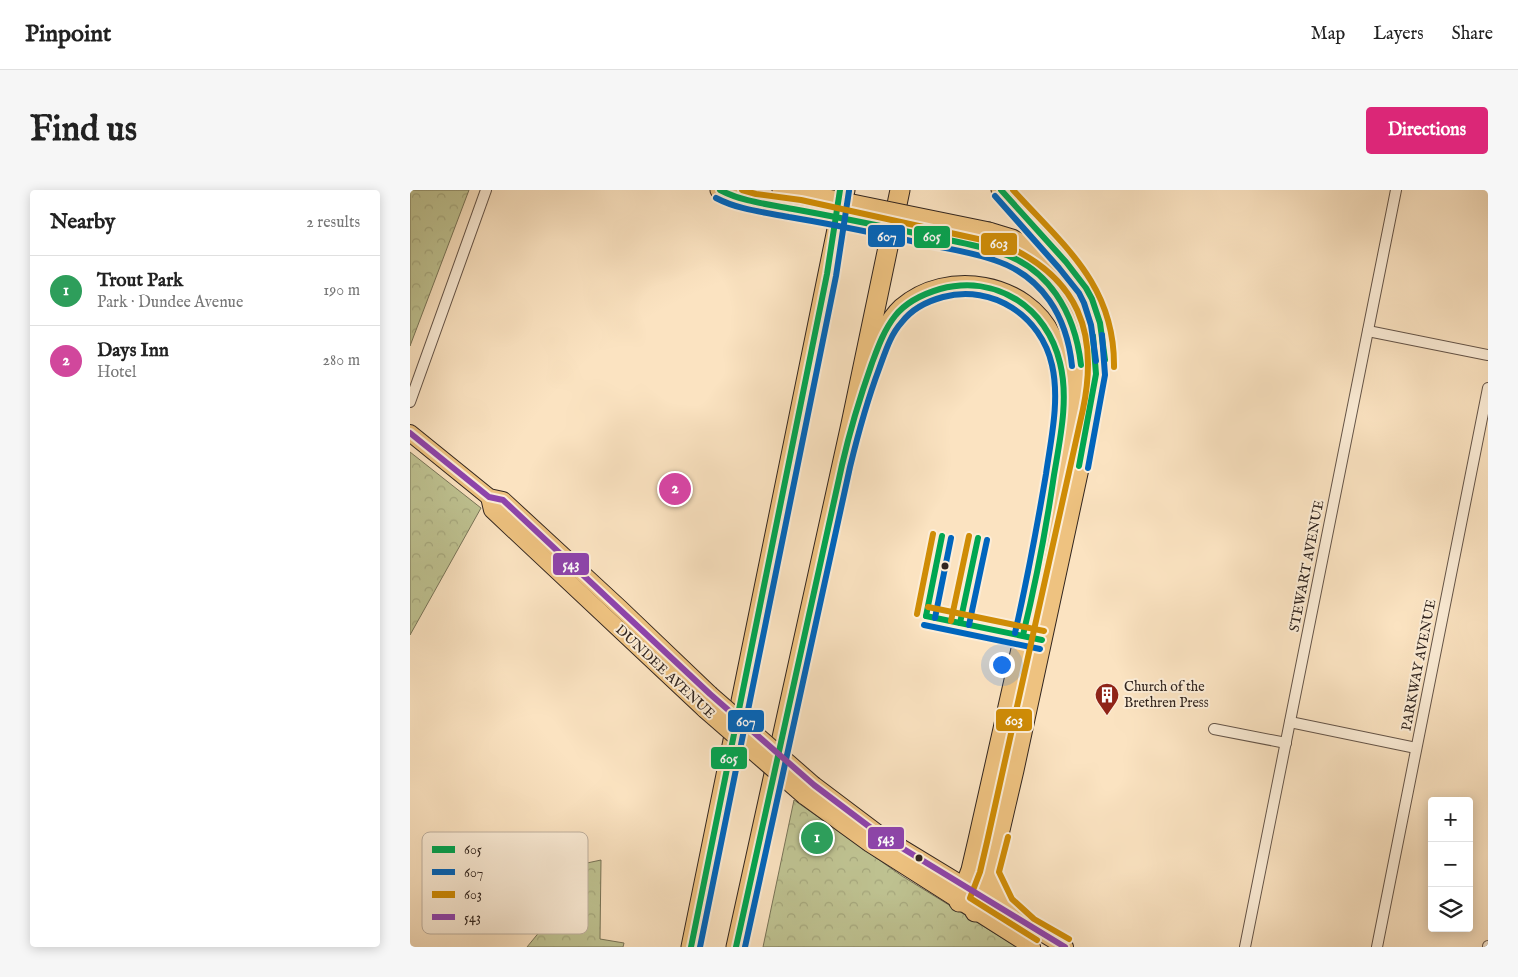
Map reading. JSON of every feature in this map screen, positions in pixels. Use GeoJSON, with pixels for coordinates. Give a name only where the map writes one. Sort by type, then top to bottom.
{"type":"FeatureCollection","features":[{"type":"Feature","properties":{"kind":"highway"},"geometry":{"type":"LineString","coordinates":[[720,190],[741,200],[801,202],[987,241],[1002,253],[1022,262],[1047,282],[1068,311],[1079,343],[1080,382],[978,840],[971,870],[962,895]]}},
{"type":"Feature","properties":{"kind":"highway"},"geometry":{"type":"LineString","coordinates":[[782,190],[801,202]]}},
{"type":"Feature","properties":{"kind":"highway"},"geometry":{"type":"LineString","coordinates":[[827,274],[840,190]]}},
{"type":"Feature","properties":{"kind":"highway"},"geometry":{"type":"LineString","coordinates":[[690,947],[845,190]]}},
{"type":"Feature","properties":{"kind":"highway"},"geometry":{"type":"LineString","coordinates":[[736,947],[851,424],[900,190]]}},
{"type":"Feature","properties":{"kind":"highway"},"geometry":{"type":"LineString","coordinates":[[1001,190],[1078,276],[1097,311],[1105,351],[1104,376],[1083,450]]}},
{"type":"Feature","properties":{"kind":"highway"},"geometry":{"type":"LineString","coordinates":[[978,904],[990,873],[1014,770],[1083,450],[1096,374],[1095,344],[1087,316],[1071,286],[1055,266],[1021,243],[1004,236],[987,241]]}},
{"type":"Feature","properties":{"kind":"highway"},"geometry":{"type":"LineString","coordinates":[[851,424],[881,339],[892,320],[910,302],[942,288],[973,285],[1003,292],[1027,306],[1052,335],[1060,357],[1064,385],[1062,420],[1039,566]]}},
{"type":"Feature","properties":{"kind":"highway"},"geometry":{"type":"LineString","coordinates":[[990,873],[992,881],[1005,905],[1029,926]]}},
{"type":"Feature","properties":{"kind":"main road","name":"DUNDEE AVENUE"},"geometry":{"type":"LineString","coordinates":[[410,433],[489,497],[503,500],[620,608],[809,791]]}},
{"type":"Feature","properties":{"kind":"main road","name":"DUNDEE AVENUE"},"geometry":{"type":"LineString","coordinates":[[489,497],[492,510],[705,710],[809,791],[879,834],[962,895],[1029,926],[1065,947]]}},
{"type":"Feature","properties":{"kind":"main road","name":"DUNDEE AVENUE"},"geometry":{"type":"LineString","coordinates":[[978,904],[1032,947]]}},
{"type":"Feature","properties":{"kind":"street"},"geometry":{"type":"LineString","coordinates":[[410,402],[486,190]]}},
{"type":"Feature","properties":{"kind":"street","name":"STEWART AVENUE"},"geometry":{"type":"LineString","coordinates":[[1245,947],[1396,190]]}},
{"type":"Feature","properties":{"kind":"street"},"geometry":{"type":"LineString","coordinates":[[1368,331],[1488,355]]}},
{"type":"Feature","properties":{"kind":"street","name":"PARKWAY AVENUE"},"geometry":{"type":"LineString","coordinates":[[1377,947],[1488,388]]}},
{"type":"Feature","properties":{"kind":"street"},"geometry":{"type":"LineString","coordinates":[[1290,722],[1416,748]]}},
{"type":"Feature","properties":{"kind":"street"},"geometry":{"type":"LineString","coordinates":[[1214,729],[1286,743]]}},
{"type":"Feature","properties":{"kind":"green space"},"geometry":{"type":"Polygon","coordinates":[[[410,190],[469,190],[410,346],[410,190]]]}},
{"type":"Feature","properties":{"kind":"green space"},"geometry":{"type":"Polygon","coordinates":[[[410,452],[481,508],[410,635],[410,452]]]}},
{"type":"Feature","properties":{"kind":"green space"},"geometry":{"type":"Polygon","coordinates":[[[794,800],[902,876],[1017,947],[763,947],[794,800]]]}},
{"type":"Feature","properties":{"kind":"green space"},"geometry":{"type":"Polygon","coordinates":[[[601,860],[600,939],[624,943],[623,947],[527,947],[538,934],[588,934],[588,863],[601,860]]]}},
{"type":"Feature","properties":{"kind":"transit line","name":"605"},"geometry":{"type":"LineString","coordinates":[[720,190],[756,202],[960,242],[1014,258],[1030,268],[1056,294],[1073,327],[1081,365]]}},
{"type":"Feature","properties":{"kind":"transit line","name":"603"},"geometry":{"type":"LineString","coordinates":[[742,190],[756,194],[801,200],[1005,245],[1030,258],[1050,274],[1066,291],[1077,310],[1085,332],[1088,356],[1083,409],[987,842],[980,872],[970,898],[1037,940]]}},
{"type":"Feature","properties":{"kind":"transit line","name":"605"},"geometry":{"type":"LineString","coordinates":[[691,947],[827,274],[840,190]]}},
{"type":"Feature","properties":{"kind":"transit line","name":"605"},"geometry":{"type":"LineString","coordinates":[[1001,190],[1066,262],[1086,288],[1100,323],[1105,360]]}},
{"type":"Feature","properties":{"kind":"transit line","name":"603"},"geometry":{"type":"LineString","coordinates":[[1013,190],[1068,249],[1096,290],[1106,313],[1112,338],[1114,367]]}},
{"type":"Feature","properties":{"kind":"transit line","name":"607"},"geometry":{"type":"LineString","coordinates":[[700,947],[836,276],[849,191]]}},
{"type":"Feature","properties":{"kind":"transit line","name":"607"},"geometry":{"type":"LineString","coordinates":[[995,196],[1079,293],[1091,325],[1096,361]]}},
{"type":"Feature","properties":{"kind":"transit line","name":"607"},"geometry":{"type":"LineString","coordinates":[[716,198],[752,210],[975,254],[1011,267],[1026,276],[1050,301],[1065,331],[1072,366]]}},
{"type":"Feature","properties":{"kind":"transit line","name":"605"},"geometry":{"type":"LineString","coordinates":[[736,947],[842,465],[859,401],[884,333],[891,321],[899,311],[910,303],[921,296],[940,289],[981,286],[999,291],[1016,299],[1031,311],[1044,326],[1053,343],[1060,363],[1064,391],[1061,433],[1048,515],[1023,635]]}},
{"type":"Feature","properties":{"kind":"transit line","name":"607"},"geometry":{"type":"LineString","coordinates":[[745,947],[850,467],[867,405],[891,338],[898,327],[915,309],[943,297],[962,294],[980,295],[997,300],[1012,308],[1026,319],[1037,332],[1046,347],[1052,365],[1055,392],[1052,433],[1035,534],[1015,633]]}},
{"type":"Feature","properties":{"kind":"transit line","name":"607"},"geometry":{"type":"LineString","coordinates":[[1088,468],[1105,375],[1102,335]]}},
{"type":"Feature","properties":{"kind":"transit line","name":"605"},"geometry":{"type":"LineString","coordinates":[[1079,466],[1096,374],[1093,336]]}},
{"type":"Feature","properties":{"kind":"transit line","name":"543"},"geometry":{"type":"LineString","coordinates":[[410,433],[489,497],[503,500],[710,694],[814,785],[879,834],[1065,947]]}},
{"type":"Feature","properties":{"kind":"transit line","name":"603"},"geometry":{"type":"LineString","coordinates":[[917,614],[933,534]]}},
{"type":"Feature","properties":{"kind":"transit line","name":"605"},"geometry":{"type":"LineString","coordinates":[[926,616],[942,536]]}},
{"type":"Feature","properties":{"kind":"transit line","name":"603"},"geometry":{"type":"LineString","coordinates":[[951,621],[969,536]]}},
{"type":"Feature","properties":{"kind":"transit line","name":"607"},"geometry":{"type":"LineString","coordinates":[[935,618],[951,538]]}},
{"type":"Feature","properties":{"kind":"transit line","name":"605"},"geometry":{"type":"LineString","coordinates":[[960,623],[978,538]]}},
{"type":"Feature","properties":{"kind":"transit line","name":"607"},"geometry":{"type":"LineString","coordinates":[[969,625],[987,540]]}},
{"type":"Feature","properties":{"kind":"transit line","name":"603"},"geometry":{"type":"LineString","coordinates":[[928,607],[1044,631]]}},
{"type":"Feature","properties":{"kind":"transit line","name":"605"},"geometry":{"type":"LineString","coordinates":[[926,616],[1042,640]]}},
{"type":"Feature","properties":{"kind":"transit line","name":"607"},"geometry":{"type":"LineString","coordinates":[[924,625],[1040,649]]}},
{"type":"Feature","properties":{"kind":"transit line","name":"603"},"geometry":{"type":"LineString","coordinates":[[1008,837],[999,872],[1012,899],[1034,919],[1069,939]]}},
{"type":"Feature","properties":{"kind":"place","name":"Days Inn"},"geometry":{"type":"Point","coordinates":[675,489]}},
{"type":"Feature","properties":{"kind":"place","name":"Church of the Brethren Press"},"geometry":{"type":"Point","coordinates":[1107,716]}},
{"type":"Feature","properties":{"kind":"place","name":"Trout Park"},"geometry":{"type":"Point","coordinates":[817,838]}}]}
